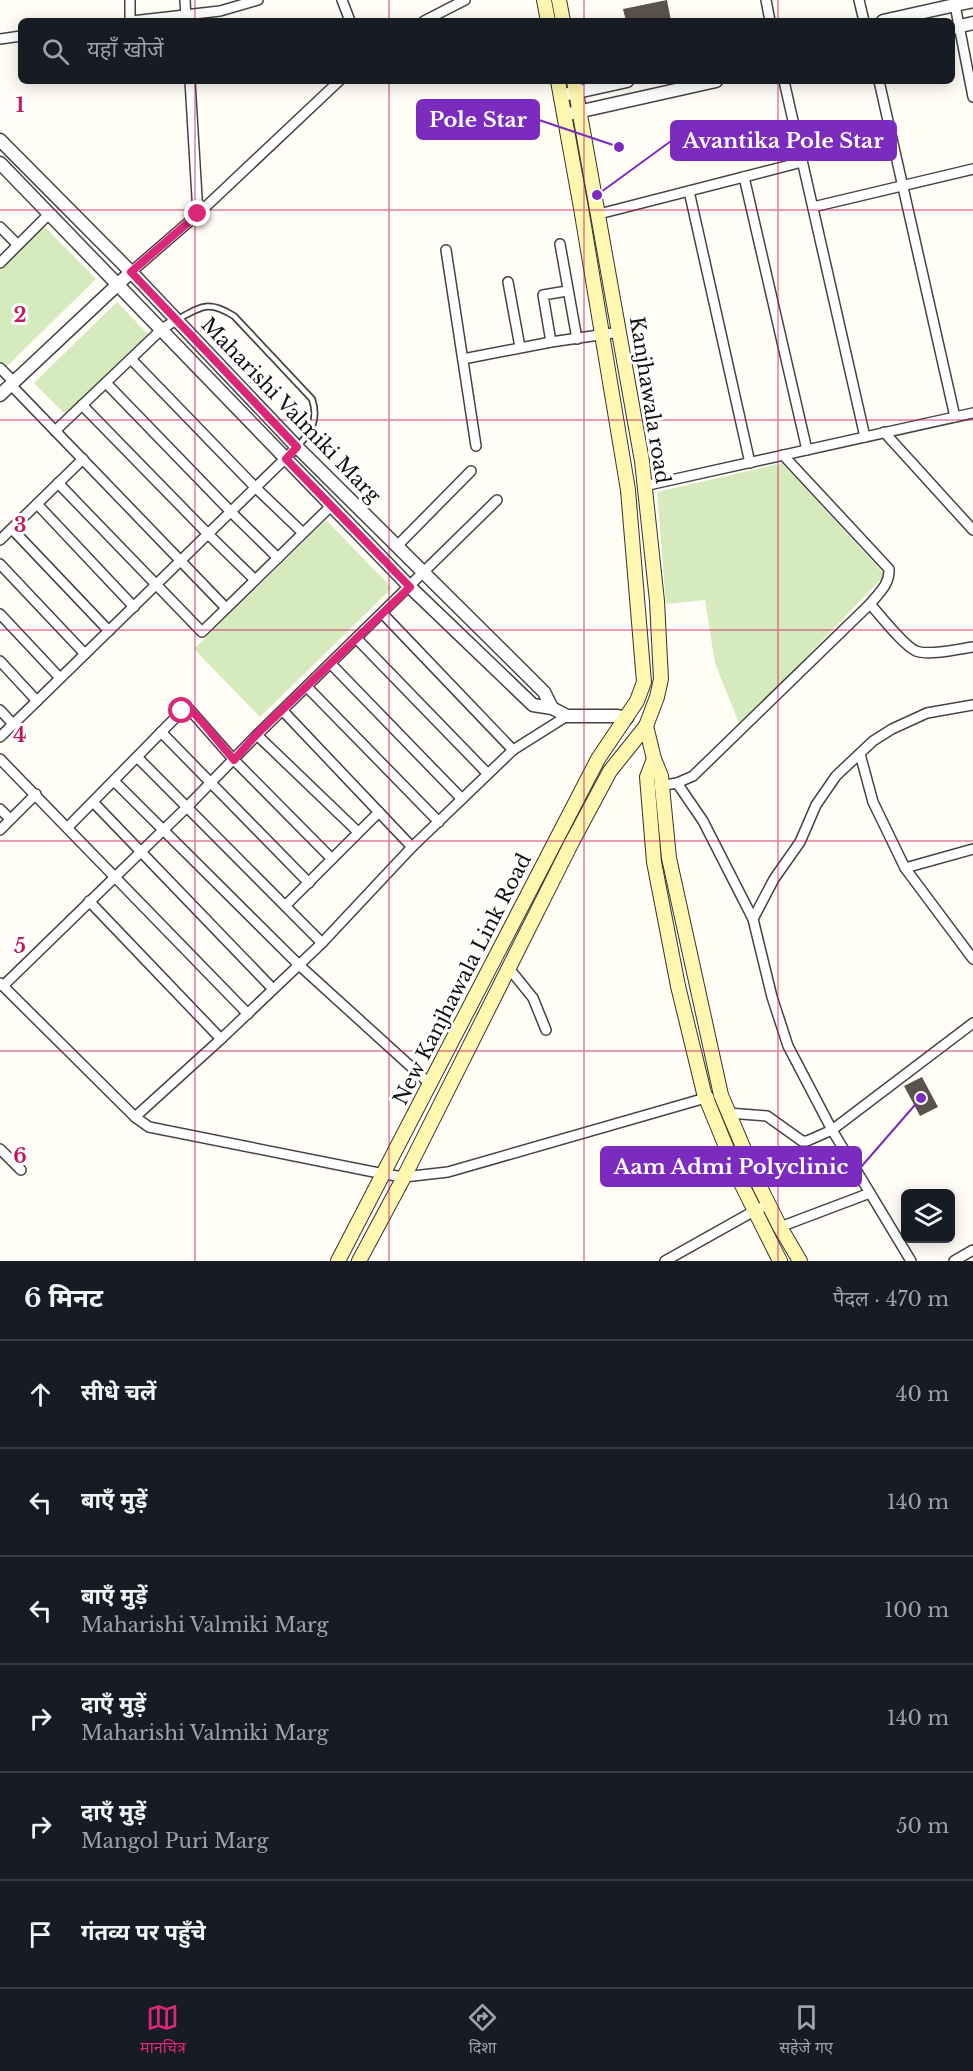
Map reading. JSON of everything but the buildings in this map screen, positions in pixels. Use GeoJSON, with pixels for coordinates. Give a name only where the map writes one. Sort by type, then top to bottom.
{"type":"FeatureCollection","features":[{"type":"Feature","properties":{"kind":"main road"},"geometry":{"type":"LineString","coordinates":[[544,0],[547,18]]}},
{"type":"Feature","properties":{"kind":"main road"},"geometry":{"type":"LineString","coordinates":[[559,0],[562,18]]}},
{"type":"Feature","properties":{"kind":"main road","name":"Kanjhawala road"},"geometry":{"type":"LineString","coordinates":[[559,84],[627,490],[644,678],[642,692],[627,718]]}},
{"type":"Feature","properties":{"kind":"main road","name":"Kanjhawala road"},"geometry":{"type":"LineString","coordinates":[[575,87],[642,461],[657,601],[661,666],[657,697],[646,726]]}},
{"type":"Feature","properties":{"kind":"main road"},"geometry":{"type":"LineString","coordinates":[[627,718],[646,726],[654,759],[647,777],[655,786],[721,1095],[757,1180],[800,1261]]}},
{"type":"Feature","properties":{"kind":"main road","name":"New Kanjhawala Link Road"},"geometry":{"type":"LineString","coordinates":[[338,1261],[598,759],[627,718]]}},
{"type":"Feature","properties":{"kind":"main road","name":"New Kanjhawala Link Road"},"geometry":{"type":"LineString","coordinates":[[359,1261],[610,771],[646,726]]}},
{"type":"Feature","properties":{"kind":"main road"},"geometry":{"type":"LineString","coordinates":[[655,786],[654,862],[678,986],[706,1097],[742,1186],[780,1261]]}},
{"type":"Feature","properties":{"kind":"main road"},"geometry":{"type":"LineString","coordinates":[[742,1186],[757,1180]]}},
{"type":"Feature","properties":{"kind":"street"},"geometry":{"type":"LineString","coordinates":[[130,0],[131,18]]}},
{"type":"Feature","properties":{"kind":"street"},"geometry":{"type":"LineString","coordinates":[[185,0],[186,18],[258,0]]}},
{"type":"Feature","properties":{"kind":"street"},"geometry":{"type":"LineString","coordinates":[[342,0],[350,18]]}},
{"type":"Feature","properties":{"kind":"street"},"geometry":{"type":"LineString","coordinates":[[430,18],[464,0]]}},
{"type":"Feature","properties":{"kind":"street"},"geometry":{"type":"LineString","coordinates":[[766,0],[769,18]]}},
{"type":"Feature","properties":{"kind":"street"},"geometry":{"type":"LineString","coordinates":[[859,0],[863,18]]}},
{"type":"Feature","properties":{"kind":"street"},"geometry":{"type":"LineString","coordinates":[[895,18],[954,3],[973,1]]}},
{"type":"Feature","properties":{"kind":"street"},"geometry":{"type":"LineString","coordinates":[[954,3],[955,18]]}},
{"type":"Feature","properties":{"kind":"street"},"geometry":{"type":"LineString","coordinates":[[973,23],[955,27],[973,97]]}},
{"type":"Feature","properties":{"kind":"street"},"geometry":{"type":"LineString","coordinates":[[0,39],[18,36]]}},
{"type":"Feature","properties":{"kind":"street"},"geometry":{"type":"LineString","coordinates":[[190,84],[198,214]]}},
{"type":"Feature","properties":{"kind":"street"},"geometry":{"type":"LineString","coordinates":[[0,395],[336,84]]}},
{"type":"Feature","properties":{"kind":"street"},"geometry":{"type":"LineString","coordinates":[[561,95],[575,87],[601,84]]}},
{"type":"Feature","properties":{"kind":"street"},"geometry":{"type":"LineString","coordinates":[[564,115],[703,84]]}},
{"type":"Feature","properties":{"kind":"street"},"geometry":{"type":"LineString","coordinates":[[785,84],[865,437]]}},
{"type":"Feature","properties":{"kind":"street"},"geometry":{"type":"LineString","coordinates":[[880,84],[955,417]]}},
{"type":"Feature","properties":{"kind":"street","name":"Maharishi Valmiki Marg"},"geometry":{"type":"LineString","coordinates":[[0,140],[131,272],[297,447],[544,692],[552,708]]}},
{"type":"Feature","properties":{"kind":"street"},"geometry":{"type":"LineString","coordinates":[[599,214],[802,162]]}},
{"type":"Feature","properties":{"kind":"street","name":"Maharishi Valmiki Marg"},"geometry":{"type":"LineString","coordinates":[[0,163],[410,587],[533,705],[552,708],[567,716],[627,718]]}},
{"type":"Feature","properties":{"kind":"street"},"geometry":{"type":"LineString","coordinates":[[813,207],[973,169]]}},
{"type":"Feature","properties":{"kind":"street"},"geometry":{"type":"LineString","coordinates":[[744,177],[807,450]]}},
{"type":"Feature","properties":{"kind":"street"},"geometry":{"type":"LineString","coordinates":[[689,191],[750,463]]}},
{"type":"Feature","properties":{"kind":"street"},"geometry":{"type":"LineString","coordinates":[[0,263],[49,214]]}},
{"type":"Feature","properties":{"kind":"street"},"geometry":{"type":"LineString","coordinates":[[0,227],[17,244]]}},
{"type":"Feature","properties":{"kind":"street"},"geometry":{"type":"LineString","coordinates":[[560,244],[577,339]]}},
{"type":"Feature","properties":{"kind":"street"},"geometry":{"type":"LineString","coordinates":[[446,249],[476,446]]}},
{"type":"Feature","properties":{"kind":"street"},"geometry":{"type":"LineString","coordinates":[[508,282],[520,347]]}},
{"type":"Feature","properties":{"kind":"street"},"geometry":{"type":"LineString","coordinates":[[551,342],[543,295],[567,291]]}},
{"type":"Feature","properties":{"kind":"street"},"geometry":{"type":"LineString","coordinates":[[55,430],[162,329],[176,320]]}},
{"type":"Feature","properties":{"kind":"street"},"geometry":{"type":"LineString","coordinates":[[463,358],[620,332]]}},
{"type":"Feature","properties":{"kind":"street"},"geometry":{"type":"LineString","coordinates":[[130,359],[303,533]]}},
{"type":"Feature","properties":{"kind":"street"},"geometry":{"type":"LineString","coordinates":[[0,368],[55,430],[226,608]]}},
{"type":"Feature","properties":{"kind":"street"},"geometry":{"type":"LineString","coordinates":[[106,383],[278,558]]}},
{"type":"Feature","properties":{"kind":"street"},"geometry":{"type":"LineString","coordinates":[[82,405],[255,580]]}},
{"type":"Feature","properties":{"kind":"street"},"geometry":{"type":"LineString","coordinates":[[644,486],[973,413]]}},
{"type":"Feature","properties":{"kind":"street"},"geometry":{"type":"LineString","coordinates":[[884,432],[973,530]]}},
{"type":"Feature","properties":{"kind":"street"},"geometry":{"type":"LineString","coordinates":[[0,737],[297,447]]}},
{"type":"Feature","properties":{"kind":"street"},"geometry":{"type":"LineString","coordinates":[[655,786],[677,783],[693,776],[870,604],[887,584],[890,576],[889,569],[783,455]]}},
{"type":"Feature","properties":{"kind":"street"},"geometry":{"type":"LineString","coordinates":[[0,540],[83,459]]}},
{"type":"Feature","properties":{"kind":"street"},"geometry":{"type":"LineString","coordinates":[[397,546],[471,471]]}},
{"type":"Feature","properties":{"kind":"street"},"geometry":{"type":"LineString","coordinates":[[58,483],[202,632],[332,505]]}},
{"type":"Feature","properties":{"kind":"street"},"geometry":{"type":"LineString","coordinates":[[497,500],[383,614],[256,735],[187,807],[1,984],[135,1117],[149,1126],[384,1174],[404,1177],[448,1172],[706,1097],[721,1095]]}},
{"type":"Feature","properties":{"kind":"street"},"geometry":{"type":"LineString","coordinates":[[37,504],[134,607]]}},
{"type":"Feature","properties":{"kind":"street"},"geometry":{"type":"LineString","coordinates":[[361,536],[374,523]]}},
{"type":"Feature","properties":{"kind":"street"},"geometry":{"type":"LineString","coordinates":[[12,529],[109,631]]}},
{"type":"Feature","properties":{"kind":"street"},"geometry":{"type":"LineString","coordinates":[[0,564],[85,654]]}},
{"type":"Feature","properties":{"kind":"street"},"geometry":{"type":"LineString","coordinates":[[870,604],[916,651],[973,647]]}},
{"type":"Feature","properties":{"kind":"street"},"geometry":{"type":"LineString","coordinates":[[0,614],[60,678]]}},
{"type":"Feature","properties":{"kind":"street"},"geometry":{"type":"LineString","coordinates":[[383,614],[513,750]]}},
{"type":"Feature","properties":{"kind":"street"},"geometry":{"type":"LineString","coordinates":[[357,639],[488,774]]}},
{"type":"Feature","properties":{"kind":"street"},"geometry":{"type":"LineString","coordinates":[[0,661],[37,701]]}},
{"type":"Feature","properties":{"kind":"street"},"geometry":{"type":"LineString","coordinates":[[331,664],[462,799]]}},
{"type":"Feature","properties":{"kind":"street"},"geometry":{"type":"LineString","coordinates":[[308,687],[439,822]]}},
{"type":"Feature","properties":{"kind":"street"},"geometry":{"type":"LineString","coordinates":[[753,920],[774,879],[806,831],[816,805],[836,776],[873,741],[908,720],[927,713],[973,705]]}},
{"type":"Feature","properties":{"kind":"street"},"geometry":{"type":"LineString","coordinates":[[0,710],[14,724]]}},
{"type":"Feature","properties":{"kind":"street"},"geometry":{"type":"LineString","coordinates":[[68,827],[182,711],[190,710],[234,760],[332,859]]}},
{"type":"Feature","properties":{"kind":"street"},"geometry":{"type":"LineString","coordinates":[[283,711],[412,848]]}},
{"type":"Feature","properties":{"kind":"street"},"geometry":{"type":"LineString","coordinates":[[135,1117],[322,943],[412,848],[513,750],[567,716]]}},
{"type":"Feature","properties":{"kind":"street"},"geometry":{"type":"LineString","coordinates":[[161,732],[309,883]]}},
{"type":"Feature","properties":{"kind":"street"},"geometry":{"type":"LineString","coordinates":[[256,735],[358,832]]}},
{"type":"Feature","properties":{"kind":"street"},"geometry":{"type":"LineString","coordinates":[[860,754],[873,802],[905,868],[973,958]]}},
{"type":"Feature","properties":{"kind":"street"},"geometry":{"type":"LineString","coordinates":[[137,757],[322,943]]}},
{"type":"Feature","properties":{"kind":"street"},"geometry":{"type":"LineString","coordinates":[[0,759],[248,1014]]}},
{"type":"Feature","properties":{"kind":"street"},"geometry":{"type":"LineString","coordinates":[[114,781],[298,965],[430,1084]]}},
{"type":"Feature","properties":{"kind":"street"},"geometry":{"type":"LineString","coordinates":[[677,783],[703,821],[753,920],[772,997],[788,1046],[832,1130],[911,1261]]}},
{"type":"Feature","properties":{"kind":"street"},"geometry":{"type":"LineString","coordinates":[[0,830],[36,794]]}},
{"type":"Feature","properties":{"kind":"street"},"geometry":{"type":"LineString","coordinates":[[93,802],[273,989]]}},
{"type":"Feature","properties":{"kind":"street"},"geometry":{"type":"LineString","coordinates":[[0,809],[10,819]]}},
{"type":"Feature","properties":{"kind":"street"},"geometry":{"type":"LineString","coordinates":[[286,905],[379,812]]}},
{"type":"Feature","properties":{"kind":"street"},"geometry":{"type":"LineString","coordinates":[[905,868],[973,849]]}},
{"type":"Feature","properties":{"kind":"street"},"geometry":{"type":"LineString","coordinates":[[89,901],[221,1039]]}},
{"type":"Feature","properties":{"kind":"street"},"geometry":{"type":"LineString","coordinates":[[508,967],[534,998],[546,1030]]}},
{"type":"Feature","properties":{"kind":"street"},"geometry":{"type":"LineString","coordinates":[[728,1113],[767,1116],[802,1141],[807,1141],[832,1130],[973,1023]]}},
{"type":"Feature","properties":{"kind":"street"},"geometry":{"type":"LineString","coordinates":[[0,1149],[21,1170]]}},
{"type":"Feature","properties":{"kind":"street"},"geometry":{"type":"LineString","coordinates":[[780,1227],[870,1193]]}},
{"type":"Feature","properties":{"kind":"street"},"geometry":{"type":"LineString","coordinates":[[665,1261],[769,1204]]}},
{"type":"Feature","properties":{"kind":"street"},"geometry":{"type":"LineString","coordinates":[[954,1261],[973,1250]]}},
{"type":"Feature","properties":{"kind":"lane"},"geometry":{"type":"LineString","coordinates":[[176,320],[195,310],[213,305],[234,316],[312,399],[316,410],[316,421],[311,431],[297,447]]}},
{"type":"Feature","properties":{"kind":"green space"},"geometry":{"type":"Polygon","coordinates":[[[44,226],[96,279],[4,369],[0,365],[0,270],[44,226]]]}},
{"type":"Feature","properties":{"kind":"green space"},"geometry":{"type":"Polygon","coordinates":[[[117,302],[149,335],[67,416],[34,383],[117,302]]]}},
{"type":"Feature","properties":{"kind":"green space"},"geometry":{"type":"Polygon","coordinates":[[[782,463],[885,575],[740,726],[715,663],[705,600],[666,604],[657,492],[782,463]]]}},
{"type":"Feature","properties":{"kind":"green space"},"geometry":{"type":"Polygon","coordinates":[[[326,520],[392,588],[260,717],[194,649],[326,520]]]}},
{"type":"Feature","properties":{"kind":"place","name":"Pole Star"},"geometry":{"type":"Point","coordinates":[619,147]}},
{"type":"Feature","properties":{"kind":"place","name":"Avantika Pole Star"},"geometry":{"type":"Point","coordinates":[597,195]}},
{"type":"Feature","properties":{"kind":"place","name":"Aam Admi Polyclinic"},"geometry":{"type":"Point","coordinates":[921,1098]}},
{"type":"Feature","properties":{"kind":"route"},"geometry":{"type":"LineString","coordinates":[[182,711],[190,710],[197,716],[234,760],[256,735],[410,587],[286,459],[297,447],[131,272],[198,214]]}}]}
